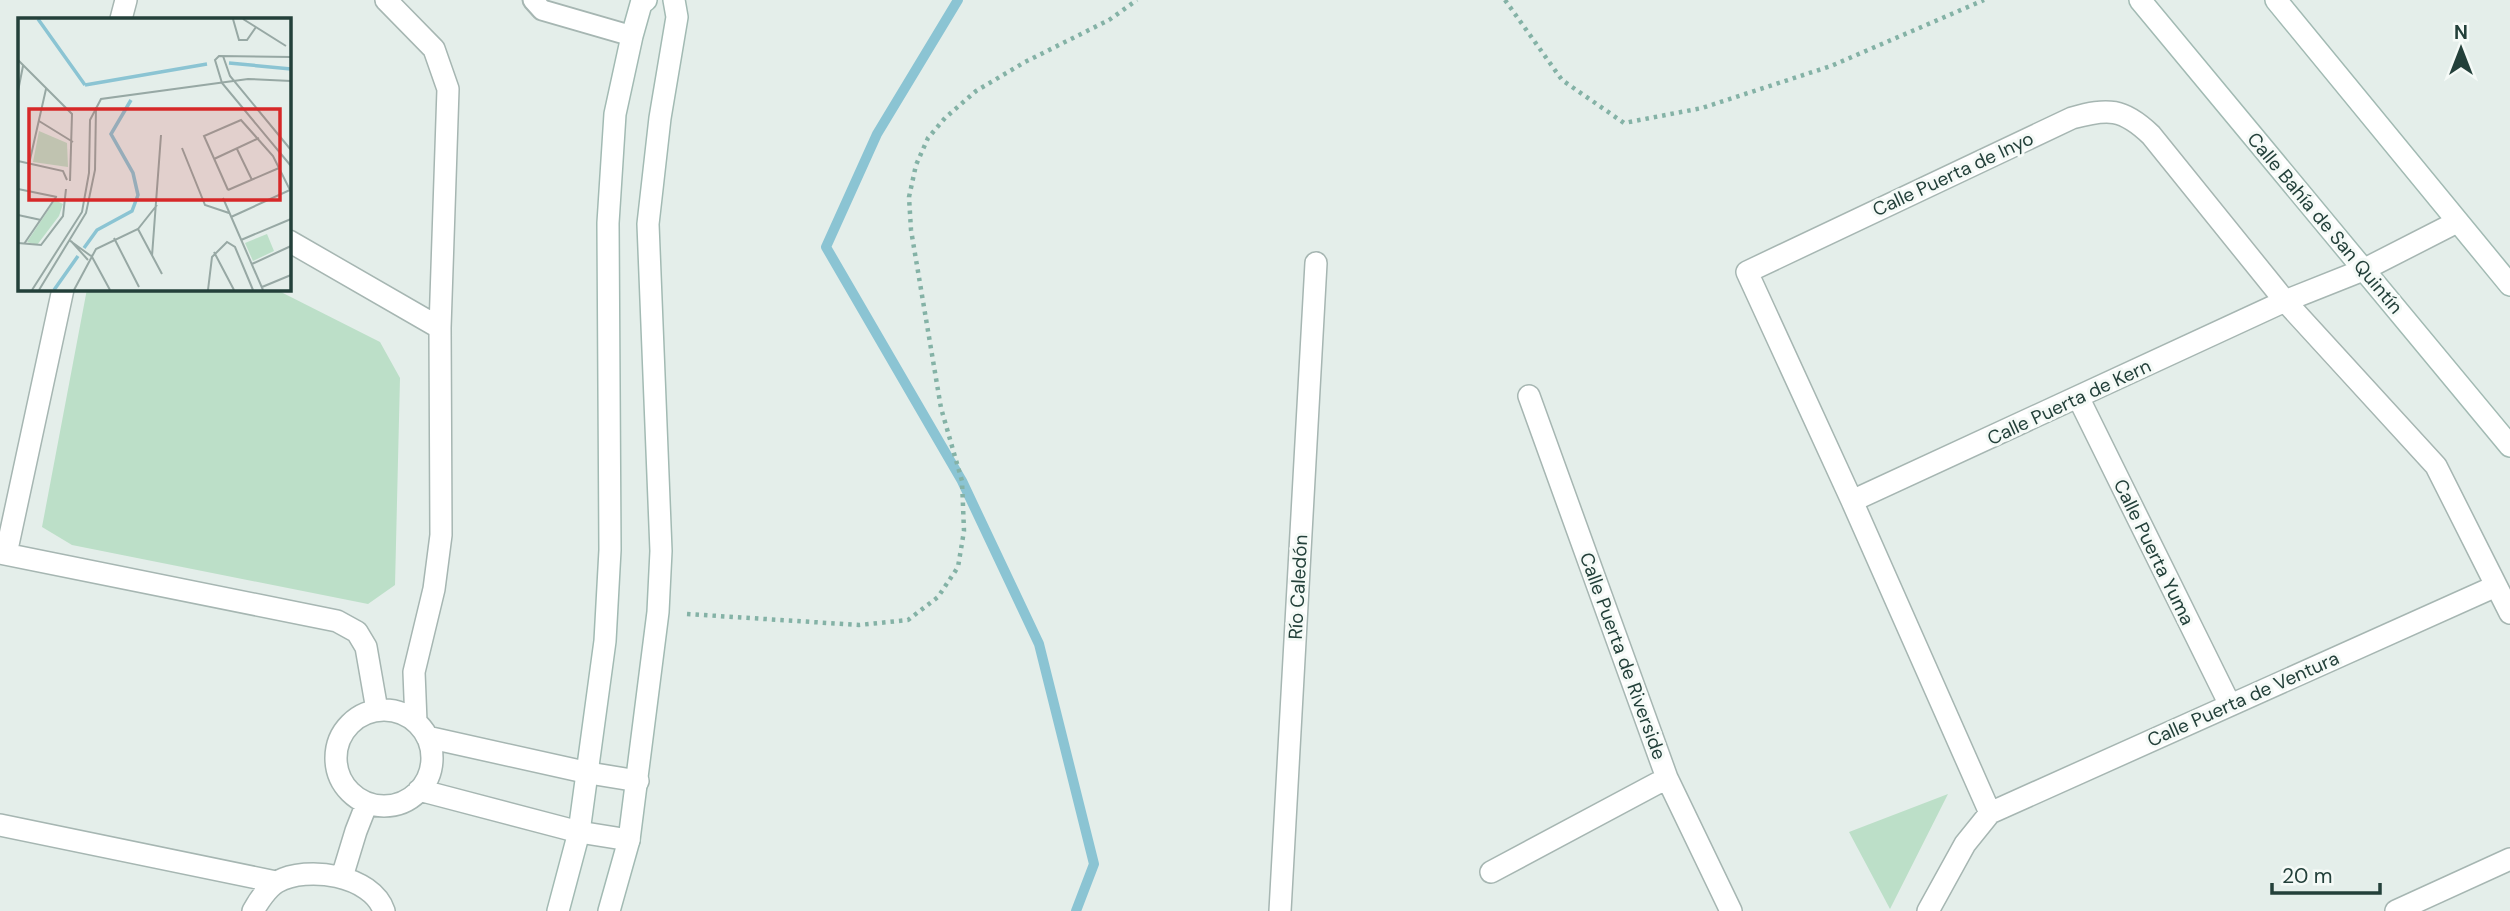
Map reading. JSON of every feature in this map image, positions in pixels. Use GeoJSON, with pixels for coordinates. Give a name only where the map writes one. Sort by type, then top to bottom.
{"type":"FeatureCollection","features":[{"type":"Feature","properties":{"kind":"street"},"geometry":{"type":"LineString","coordinates":[[121,18],[126,0]]}},
{"type":"Feature","properties":{"kind":"street"},"geometry":{"type":"LineString","coordinates":[[386,0],[434,50],[448,89],[440,328],[441,535],[434,589],[414,672],[422,730],[431,751],[431,765],[419,790],[408,799],[381,805],[367,803],[353,795],[343,783],[337,768],[336,752],[340,737],[361,715],[377,710],[398,712],[422,730],[589,773],[638,781]]}},
{"type":"Feature","properties":{"kind":"street"},"geometry":{"type":"LineString","coordinates":[[558,911],[579,832],[605,641],[610,550],[608,223],[615,114],[632,36],[641,4],[646,0]]}},
{"type":"Feature","properties":{"kind":"street"},"geometry":{"type":"LineString","coordinates":[[609,911],[629,840],[658,612],[661,551],[648,224],[660,118],[677,18],[674,0]]}},
{"type":"Feature","properties":{"kind":"street","name":"Calle Bahía de San Quintín"},"geometry":{"type":"LineString","coordinates":[[2140,0],[2510,446]]}},
{"type":"Feature","properties":{"kind":"street"},"geometry":{"type":"LineString","coordinates":[[2276,0],[2510,285]]}},
{"type":"Feature","properties":{"kind":"street","name":"Calle Puerta de Inyo"},"geometry":{"type":"LineString","coordinates":[[1990,813],[1853,501],[1747,272],[2072,118],[2096,112],[2115,113],[2134,119],[2151,135],[2286,301],[2436,466],[2510,613]]}},
{"type":"Feature","properties":{"kind":"street"},"geometry":{"type":"LineString","coordinates":[[2286,301],[2363,270],[2457,222]]}},
{"type":"Feature","properties":{"kind":"street"},"geometry":{"type":"LineString","coordinates":[[290,243],[440,328]]}},
{"type":"Feature","properties":{"kind":"street","name":"Río Caledón"},"geometry":{"type":"LineString","coordinates":[[1280,911],[1316,263]]}},
{"type":"Feature","properties":{"kind":"street"},"geometry":{"type":"LineString","coordinates":[[62,290],[3,554],[337,621],[357,632],[366,647],[377,710]]}},
{"type":"Feature","properties":{"kind":"street","name":"Calle Puerta de Kern"},"geometry":{"type":"LineString","coordinates":[[1853,501],[2286,301]]}},
{"type":"Feature","properties":{"kind":"street","name":"Calle Puerta de Riverside"},"geometry":{"type":"LineString","coordinates":[[1529,396],[1667,778],[1731,911]]}},
{"type":"Feature","properties":{"kind":"street","name":"Calle Puerta Yuma"},"geometry":{"type":"LineString","coordinates":[[2079,398],[2230,705]]}},
{"type":"Feature","properties":{"kind":"street","name":"Calle Puerta de Ventura"},"geometry":{"type":"LineString","coordinates":[[1990,813],[2496,586]]}},
{"type":"Feature","properties":{"kind":"street"},"geometry":{"type":"LineString","coordinates":[[1491,872],[1667,778]]}},
{"type":"Feature","properties":{"kind":"street"},"geometry":{"type":"LineString","coordinates":[[419,790],[579,832],[629,840]]}},
{"type":"Feature","properties":{"kind":"street"},"geometry":{"type":"LineString","coordinates":[[342,877],[355,831],[367,803]]}},
{"type":"Feature","properties":{"kind":"street"},"geometry":{"type":"LineString","coordinates":[[1928,911],[1965,844],[1990,813]]}},
{"type":"Feature","properties":{"kind":"street"},"geometry":{"type":"LineString","coordinates":[[0,825],[276,882],[299,874],[320,873],[342,877],[366,890],[384,911]]}},
{"type":"Feature","properties":{"kind":"street"},"geometry":{"type":"LineString","coordinates":[[2396,911],[2510,859]]}},
{"type":"Feature","properties":{"kind":"street"},"geometry":{"type":"LineString","coordinates":[[253,911],[276,882]]}},
{"type":"Feature","properties":{"kind":"street"},"geometry":{"type":"LineString","coordinates":[[1941,888],[1950,911]]}},
{"type":"Feature","properties":{"kind":"lane"},"geometry":{"type":"LineString","coordinates":[[533,0],[542,10],[632,36]]}},
{"type":"Feature","properties":{"kind":"path"},"geometry":{"type":"LineString","coordinates":[[658,612],[859,625],[908,620],[938,597],[958,567],[964,531],[962,481],[941,408],[911,230],[909,197],[916,165],[928,138],[945,118],[976,91],[1025,62],[1109,20],[1137,0]]}},
{"type":"Feature","properties":{"kind":"path"},"geometry":{"type":"LineString","coordinates":[[1505,0],[1562,80],[1624,122],[1702,108],[1831,66],[1984,0]]}},
{"type":"Feature","properties":{"kind":"green space"},"geometry":{"type":"Polygon","coordinates":[[[87,290],[277,290],[380,342],[400,378],[395,585],[368,604],[72,545],[42,527],[87,290]]]}},
{"type":"Feature","properties":{"kind":"green space"},"geometry":{"type":"Polygon","coordinates":[[[1948,794],[1890,909],[1849,832],[1948,794]]]}},
{"type":"Feature","properties":{"kind":"waterway"},"geometry":{"type":"LineString","coordinates":[[958,0],[877,134],[826,247],[962,481],[1039,644],[1094,864],[1076,911]]}}]}
